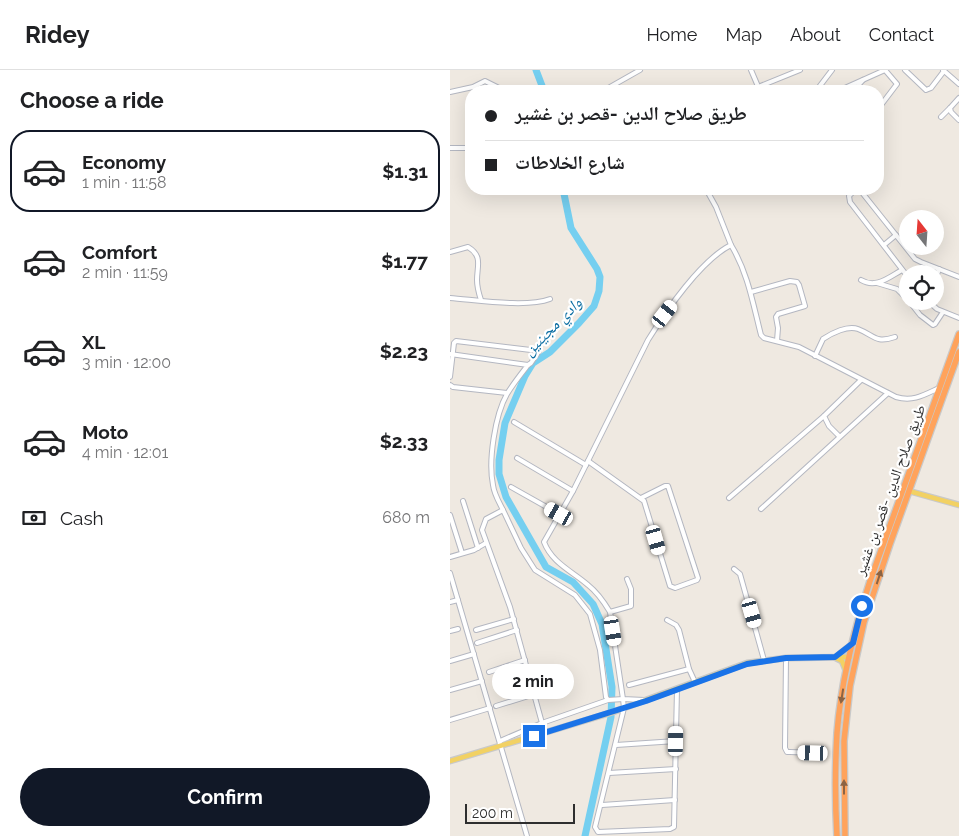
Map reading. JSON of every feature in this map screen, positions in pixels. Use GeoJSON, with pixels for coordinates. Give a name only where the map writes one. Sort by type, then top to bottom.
{"type":"FeatureCollection","features":[{"type":"Feature","properties":{"kind":"highway","name":"طريق صلاح الدين -قصر بن غشير"},"geometry":{"type":"LineString","coordinates":[[837,836],[837,732],[846,671],[858,619],[959,334]]}},
{"type":"Feature","properties":{"kind":"highway"},"geometry":{"type":"LineString","coordinates":[[844,836],[844,741],[850,686],[864,622],[959,352]]}},
{"type":"Feature","properties":{"kind":"highway"},"geometry":{"type":"LineString","coordinates":[[858,619],[864,622]]}},
{"type":"Feature","properties":{"kind":"main road"},"geometry":{"type":"LineString","coordinates":[[910,491],[959,505]]}},
{"type":"Feature","properties":{"kind":"main road"},"geometry":{"type":"LineString","coordinates":[[835,657],[853,643]]}},
{"type":"Feature","properties":{"kind":"main road"},"geometry":{"type":"LineString","coordinates":[[835,657],[842,661],[846,671]]}},
{"type":"Feature","properties":{"kind":"main road"},"geometry":{"type":"LineString","coordinates":[[450,761],[598,717],[740,666],[764,660],[786,658],[856,657]]}},
{"type":"Feature","properties":{"kind":"street"},"geometry":{"type":"LineString","coordinates":[[614,85],[640,70]]}},
{"type":"Feature","properties":{"kind":"street"},"geometry":{"type":"LineString","coordinates":[[751,70],[757,85]]}},
{"type":"Feature","properties":{"kind":"street"},"geometry":{"type":"LineString","coordinates":[[768,85],[800,70]]}},
{"type":"Feature","properties":{"kind":"street"},"geometry":{"type":"LineString","coordinates":[[821,85],[832,70]]}},
{"type":"Feature","properties":{"kind":"street"},"geometry":{"type":"LineString","coordinates":[[851,85],[885,70],[897,84],[884,100]]}},
{"type":"Feature","properties":{"kind":"street"},"geometry":{"type":"LineString","coordinates":[[905,70],[926,90],[930,88],[944,70],[959,84]]}},
{"type":"Feature","properties":{"kind":"street"},"geometry":{"type":"LineString","coordinates":[[858,85],[864,79]]}},
{"type":"Feature","properties":{"kind":"street"},"geometry":{"type":"LineString","coordinates":[[476,85],[485,80],[494,85]]}},
{"type":"Feature","properties":{"kind":"street"},"geometry":{"type":"LineString","coordinates":[[450,92],[465,89]]}},
{"type":"Feature","properties":{"kind":"street"},"geometry":{"type":"LineString","coordinates":[[941,117],[959,98]]}},
{"type":"Feature","properties":{"kind":"street"},"geometry":{"type":"LineString","coordinates":[[950,108],[951,112],[959,120]]}},
{"type":"Feature","properties":{"kind":"street"},"geometry":{"type":"LineString","coordinates":[[450,148],[465,148]]}},
{"type":"Feature","properties":{"kind":"street"},"geometry":{"type":"LineString","coordinates":[[709,195],[741,263],[751,292],[761,335],[766,339],[788,343],[901,398],[917,398],[940,388]]}},
{"type":"Feature","properties":{"kind":"street"},"geometry":{"type":"LineString","coordinates":[[850,195],[850,202],[899,266]]}},
{"type":"Feature","properties":{"kind":"street"},"geometry":{"type":"LineString","coordinates":[[864,195],[915,258],[930,265]]}},
{"type":"Feature","properties":{"kind":"street"},"geometry":{"type":"LineString","coordinates":[[884,245],[896,235]]}},
{"type":"Feature","properties":{"kind":"street"},"geometry":{"type":"LineString","coordinates":[[677,689],[674,826],[670,829],[598,832],[595,827],[602,805],[624,708],[610,612],[600,596],[588,585],[560,566],[545,544],[544,539],[573,491],[648,340],[693,279],[711,259],[731,245]]}},
{"type":"Feature","properties":{"kind":"street"},"geometry":{"type":"LineString","coordinates":[[450,252],[468,247],[477,255],[479,260],[477,282],[481,300]]}},
{"type":"Feature","properties":{"kind":"street"},"geometry":{"type":"LineString","coordinates":[[944,271],[959,277]]}},
{"type":"Feature","properties":{"kind":"street"},"geometry":{"type":"LineString","coordinates":[[861,280],[871,284],[877,283],[899,272]]}},
{"type":"Feature","properties":{"kind":"street"},"geometry":{"type":"LineString","coordinates":[[751,292],[790,281],[799,284],[805,306],[778,314],[776,317],[778,328],[777,341]]}},
{"type":"Feature","properties":{"kind":"street"},"geometry":{"type":"LineString","coordinates":[[877,283],[899,291]]}},
{"type":"Feature","properties":{"kind":"street"},"geometry":{"type":"LineString","coordinates":[[450,298],[507,303],[538,303],[550,299]]}},
{"type":"Feature","properties":{"kind":"street"},"geometry":{"type":"LineString","coordinates":[[916,310],[932,325],[936,324],[943,312]]}},
{"type":"Feature","properties":{"kind":"street"},"geometry":{"type":"LineString","coordinates":[[939,310],[959,318]]}},
{"type":"Feature","properties":{"kind":"street"},"geometry":{"type":"LineString","coordinates":[[815,356],[823,339],[847,328],[859,329],[880,340],[895,338]]}},
{"type":"Feature","properties":{"kind":"street"},"geometry":{"type":"LineString","coordinates":[[450,376],[454,343],[457,341],[539,352],[507,393],[500,412],[491,466],[492,484],[521,548],[535,570],[575,595],[590,614],[600,650],[604,693],[608,700]]}},
{"type":"Feature","properties":{"kind":"street"},"geometry":{"type":"LineString","coordinates":[[452,354],[528,365]]}},
{"type":"Feature","properties":{"kind":"street"},"geometry":{"type":"LineString","coordinates":[[729,498],[824,416],[861,380]]}},
{"type":"Feature","properties":{"kind":"street"},"geometry":{"type":"LineString","coordinates":[[450,385],[507,393]]}},
{"type":"Feature","properties":{"kind":"street"},"geometry":{"type":"LineString","coordinates":[[761,509],[888,393]]}},
{"type":"Feature","properties":{"kind":"street"},"geometry":{"type":"LineString","coordinates":[[824,416],[829,426],[840,436]]}},
{"type":"Feature","properties":{"kind":"street"},"geometry":{"type":"LineString","coordinates":[[514,422],[587,463],[640,498],[644,503],[670,586],[675,588],[697,580],[698,578],[668,486],[640,498]]}},
{"type":"Feature","properties":{"kind":"street"},"geometry":{"type":"LineString","coordinates":[[517,458],[573,491]]}},
{"type":"Feature","properties":{"kind":"street"},"geometry":{"type":"LineString","coordinates":[[511,488],[559,514]]}},
{"type":"Feature","properties":{"kind":"street"},"geometry":{"type":"LineString","coordinates":[[462,501],[478,548]]}},
{"type":"Feature","properties":{"kind":"street"},"geometry":{"type":"LineString","coordinates":[[503,510],[489,517],[483,523],[482,530],[514,619],[542,723]]}},
{"type":"Feature","properties":{"kind":"street"},"geometry":{"type":"LineString","coordinates":[[450,515],[462,553]]}},
{"type":"Feature","properties":{"kind":"street"},"geometry":{"type":"LineString","coordinates":[[450,557],[478,548],[486,543]]}},
{"type":"Feature","properties":{"kind":"street"},"geometry":{"type":"LineString","coordinates":[[734,569],[740,574],[764,660]]}},
{"type":"Feature","properties":{"kind":"street"},"geometry":{"type":"LineString","coordinates":[[450,573],[527,836]]}},
{"type":"Feature","properties":{"kind":"street"},"geometry":{"type":"LineString","coordinates":[[610,612],[631,606],[631,589],[627,579]]}},
{"type":"Feature","properties":{"kind":"street"},"geometry":{"type":"LineString","coordinates":[[450,602],[458,600]]}},
{"type":"Feature","properties":{"kind":"street"},"geometry":{"type":"LineString","coordinates":[[476,630],[514,619]]}},
{"type":"Feature","properties":{"kind":"street"},"geometry":{"type":"LineString","coordinates":[[667,620],[676,625],[679,630],[689,668],[695,682]]}},
{"type":"Feature","properties":{"kind":"street"},"geometry":{"type":"LineString","coordinates":[[450,631],[458,629]]}},
{"type":"Feature","properties":{"kind":"street"},"geometry":{"type":"LineString","coordinates":[[477,643],[517,630]]}},
{"type":"Feature","properties":{"kind":"street"},"geometry":{"type":"LineString","coordinates":[[450,661],[474,654]]}},
{"type":"Feature","properties":{"kind":"street"},"geometry":{"type":"LineString","coordinates":[[786,658],[785,748],[787,752],[813,753]]}},
{"type":"Feature","properties":{"kind":"street"},"geometry":{"type":"LineString","coordinates":[[489,672],[525,660]]}},
{"type":"Feature","properties":{"kind":"street"},"geometry":{"type":"LineString","coordinates":[[629,685],[689,668]]}},
{"type":"Feature","properties":{"kind":"street"},"geometry":{"type":"LineString","coordinates":[[450,690],[482,681]]}},
{"type":"Feature","properties":{"kind":"street"},"geometry":{"type":"LineString","coordinates":[[496,706],[535,694]]}},
{"type":"Feature","properties":{"kind":"street"},"geometry":{"type":"LineString","coordinates":[[500,741],[542,723],[608,700],[623,698],[646,701]]}},
{"type":"Feature","properties":{"kind":"street"},"geometry":{"type":"LineString","coordinates":[[450,720],[490,708]]}},
{"type":"Feature","properties":{"kind":"street"},"geometry":{"type":"LineString","coordinates":[[616,745],[676,741]]}},
{"type":"Feature","properties":{"kind":"street"},"geometry":{"type":"LineString","coordinates":[[609,773],[676,770]]}},
{"type":"Feature","properties":{"kind":"street"},"geometry":{"type":"LineString","coordinates":[[602,805],[675,800]]}},
{"type":"Feature","properties":{"kind":"waterway","name":"وادي مجينين"},"geometry":{"type":"LineString","coordinates":[[536,70],[542,85]]}},
{"type":"Feature","properties":{"kind":"waterway","name":"وادي مجينين"},"geometry":{"type":"LineString","coordinates":[[564,195],[571,228],[600,277],[599,291],[594,306],[550,352],[533,363],[525,376],[505,423],[499,460],[499,474],[506,497],[546,567],[573,582],[593,604],[602,624],[612,687],[611,717],[585,836]]}},
{"type":"Feature","properties":{"kind":"route"},"geometry":{"type":"LineString","coordinates":[[534,736],[646,701],[747,664],[773,659],[835,657],[853,643],[862,606]]}}]}
